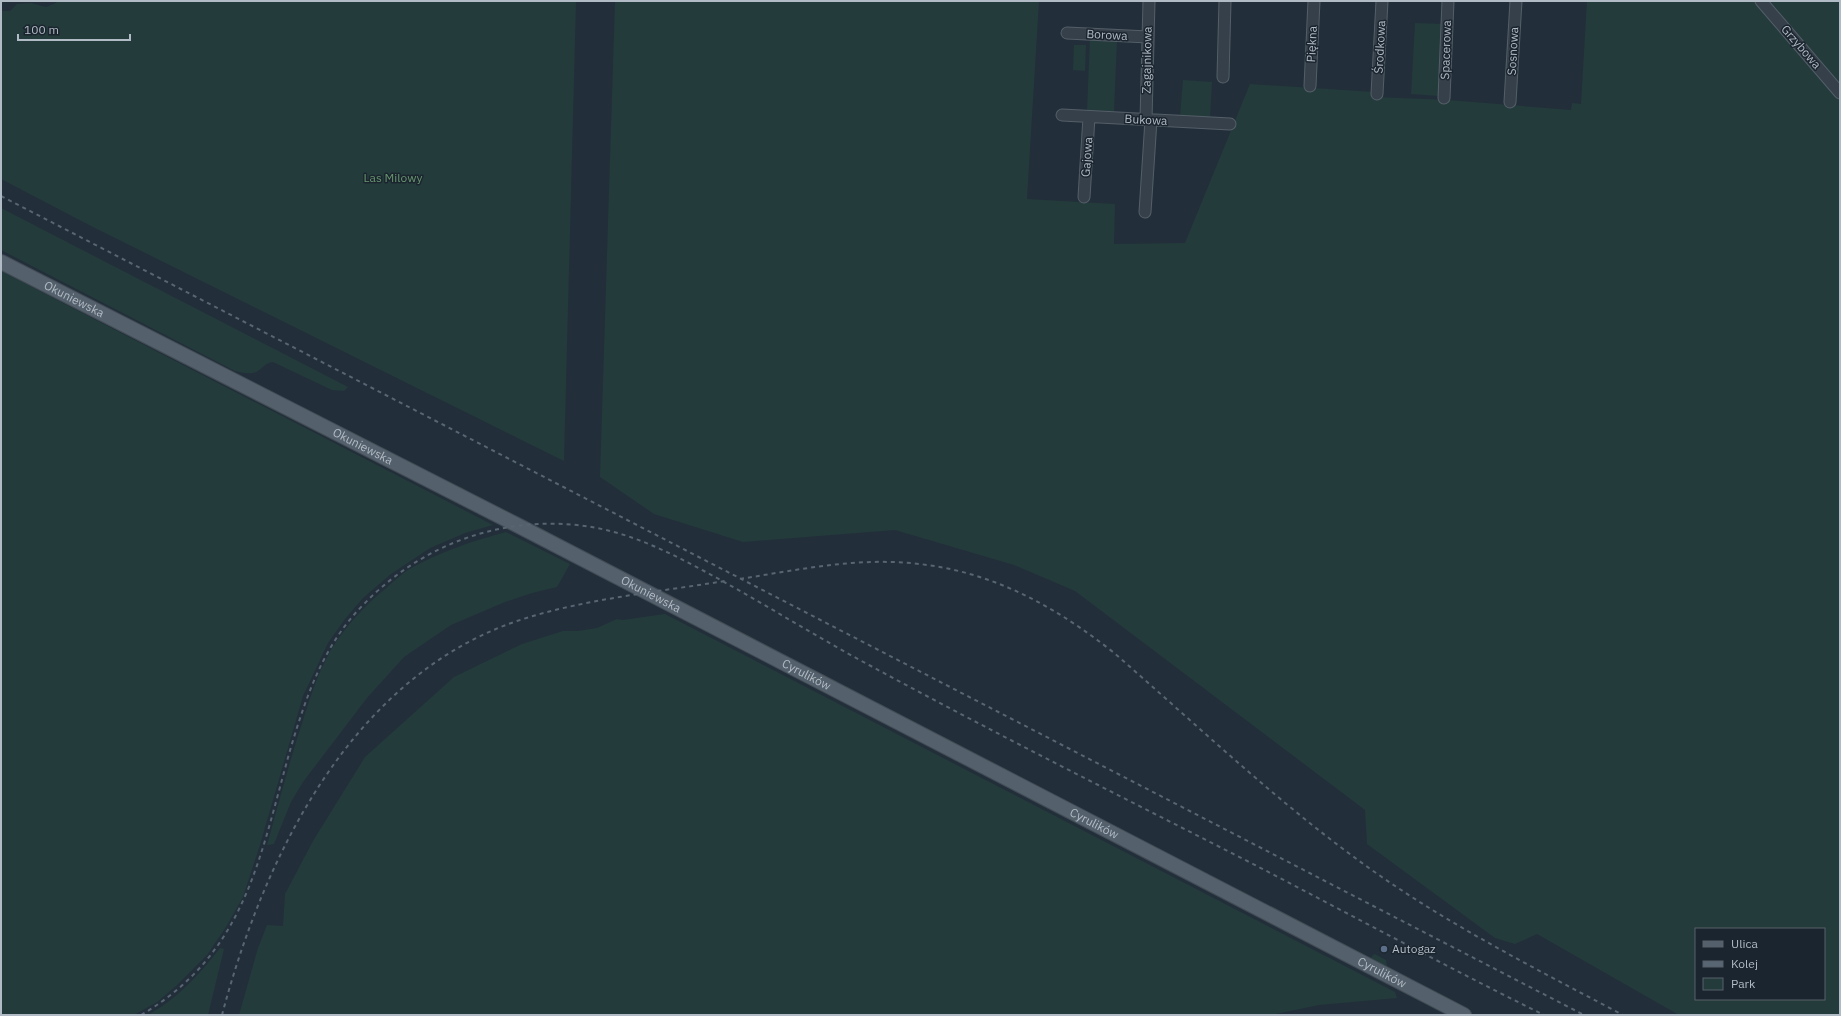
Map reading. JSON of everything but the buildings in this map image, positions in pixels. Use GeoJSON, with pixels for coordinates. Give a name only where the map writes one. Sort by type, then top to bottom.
{"type":"FeatureCollection","features":[{"type":"Feature","properties":{"kind":"main road","name":"Okuniewska"},"geometry":{"type":"LineString","coordinates":[[1,262],[724,632]]}},
{"type":"Feature","properties":{"kind":"main road","name":"Cyrulików"},"geometry":{"type":"LineString","coordinates":[[724,632],[1116,837],[1464,1015]]}},
{"type":"Feature","properties":{"kind":"street","name":"Zagajnikowa"},"geometry":{"type":"LineString","coordinates":[[1145,212],[1148,120],[1149,1]]}},
{"type":"Feature","properties":{"kind":"street"},"geometry":{"type":"LineString","coordinates":[[1223,77],[1225,1]]}},
{"type":"Feature","properties":{"kind":"street","name":"Piękna"},"geometry":{"type":"LineString","coordinates":[[1310,86],[1314,1]]}},
{"type":"Feature","properties":{"kind":"street","name":"Środkowa"},"geometry":{"type":"LineString","coordinates":[[1377,94],[1382,1]]}},
{"type":"Feature","properties":{"kind":"street","name":"Spacerowa"},"geometry":{"type":"LineString","coordinates":[[1444,98],[1448,1]]}},
{"type":"Feature","properties":{"kind":"street","name":"Sosnowa"},"geometry":{"type":"LineString","coordinates":[[1510,102],[1516,1]]}},
{"type":"Feature","properties":{"kind":"street","name":"Grzybowa"},"geometry":{"type":"LineString","coordinates":[[1762,1],[1840,93]]}},
{"type":"Feature","properties":{"kind":"street","name":"Borowa"},"geometry":{"type":"LineString","coordinates":[[1067,33],[1148,37]]}},
{"type":"Feature","properties":{"kind":"street","name":"Bukowa"},"geometry":{"type":"LineString","coordinates":[[1062,115],[1230,124]]}},
{"type":"Feature","properties":{"kind":"street","name":"Gajowa"},"geometry":{"type":"LineString","coordinates":[[1084,197],[1090,117]]}},
{"type":"Feature","properties":{"kind":"green space","name":"Las Milowy"},"geometry":{"type":"Polygon","coordinates":[[[57,1],[576,1],[564,461],[91,226],[1,179],[1,11],[10,11],[17,4],[31,3],[46,7],[56,3],[57,1]]]}},
{"type":"Feature","properties":{"kind":"green space"},"geometry":{"type":"Polygon","coordinates":[[[615,1],[1039,1],[1027,199],[1115,204],[1114,244],[1185,243],[1250,84],[1374,92],[1375,97],[1448,100],[1571,110],[1572,103],[1581,104],[1587,1],[1840,1],[1840,1015],[1679,1015],[1537,934],[1515,944],[1495,938],[1367,844],[1365,810],[1075,591],[1014,565],[895,530],[743,542],[654,514],[600,477],[615,1]]]}},
{"type":"Feature","properties":{"kind":"green space"},"geometry":{"type":"Polygon","coordinates":[[[1415,23],[1443,24],[1439,96],[1411,94],[1415,23]]]}},
{"type":"Feature","properties":{"kind":"green space"},"geometry":{"type":"Polygon","coordinates":[[[1090,38],[1117,40],[1114,112],[1087,111],[1090,38]]]}},
{"type":"Feature","properties":{"kind":"green space"},"geometry":{"type":"Polygon","coordinates":[[[1074,45],[1086,45],[1085,71],[1073,70],[1074,45]]]}},
{"type":"Feature","properties":{"kind":"green space"},"geometry":{"type":"Polygon","coordinates":[[[1183,80],[1212,82],[1210,118],[1180,116],[1183,80]]]}},
{"type":"Feature","properties":{"kind":"green space"},"geometry":{"type":"Polygon","coordinates":[[[1,208],[348,387],[344,391],[332,390],[273,362],[266,364],[258,371],[253,373],[235,371],[1,250],[1,208]]]}},
{"type":"Feature","properties":{"kind":"green space"},"geometry":{"type":"Polygon","coordinates":[[[1,271],[493,525],[465,533],[430,548],[391,574],[363,598],[345,619],[328,643],[303,696],[260,845],[243,897],[226,927],[207,955],[176,986],[157,1002],[134,1015],[1,1015],[1,271]]]}},
{"type":"Feature","properties":{"kind":"green space"},"geometry":{"type":"Polygon","coordinates":[[[506,532],[570,564],[557,587],[505,602],[451,625],[404,657],[367,698],[303,782],[291,802],[274,844],[267,845],[312,691],[331,650],[342,633],[370,602],[408,570],[456,548],[506,532]]]}},
{"type":"Feature","properties":{"kind":"green space"},"geometry":{"type":"Polygon","coordinates":[[[665,614],[1395,992],[1397,998],[1319,1005],[1271,1015],[239,1015],[258,948],[267,925],[283,926],[285,894],[313,841],[365,757],[454,677],[522,644],[563,631],[578,631],[597,628],[617,619],[623,620],[665,614]]]}},
{"type":"Feature","properties":{"kind":"green space"},"geometry":{"type":"Polygon","coordinates":[[[220,948],[224,949],[208,1015],[148,1015],[159,1009],[178,994],[220,948]]]}},
{"type":"Feature","properties":{"kind":"green space"},"geometry":{"type":"Polygon","coordinates":[[[1375,954],[1386,960],[1387,966],[1370,960],[1375,954]]]}},
{"type":"Feature","properties":{"kind":"railway"},"geometry":{"type":"LineString","coordinates":[[1,196],[1584,1015]]}},
{"type":"Feature","properties":{"kind":"railway"},"geometry":{"type":"LineString","coordinates":[[141,1015],[177,990],[205,962],[227,931],[244,898],[258,863],[291,747],[318,671],[338,636],[350,619],[386,584],[410,566],[435,551],[489,531],[518,526],[547,524],[577,525],[611,531],[643,542],[673,555],[725,582],[848,654],[965,716],[1544,1015]]}},
{"type":"Feature","properties":{"kind":"railway"},"geometry":{"type":"LineString","coordinates":[[740,579],[838,564],[890,562],[925,565],[959,571],[991,581],[1022,594],[1053,610],[1113,652],[1238,763],[1302,817],[1369,868],[1430,909],[1493,946],[1623,1015]]}},
{"type":"Feature","properties":{"kind":"railway"},"geometry":{"type":"LineString","coordinates":[[222,1015],[240,955],[263,894],[290,835],[323,779],[362,728],[407,684],[459,647],[517,621],[568,607],[725,581]]}},
{"type":"Feature","properties":{"kind":"place","name":"Autogaz"},"geometry":{"type":"Point","coordinates":[1384,949]}}]}
